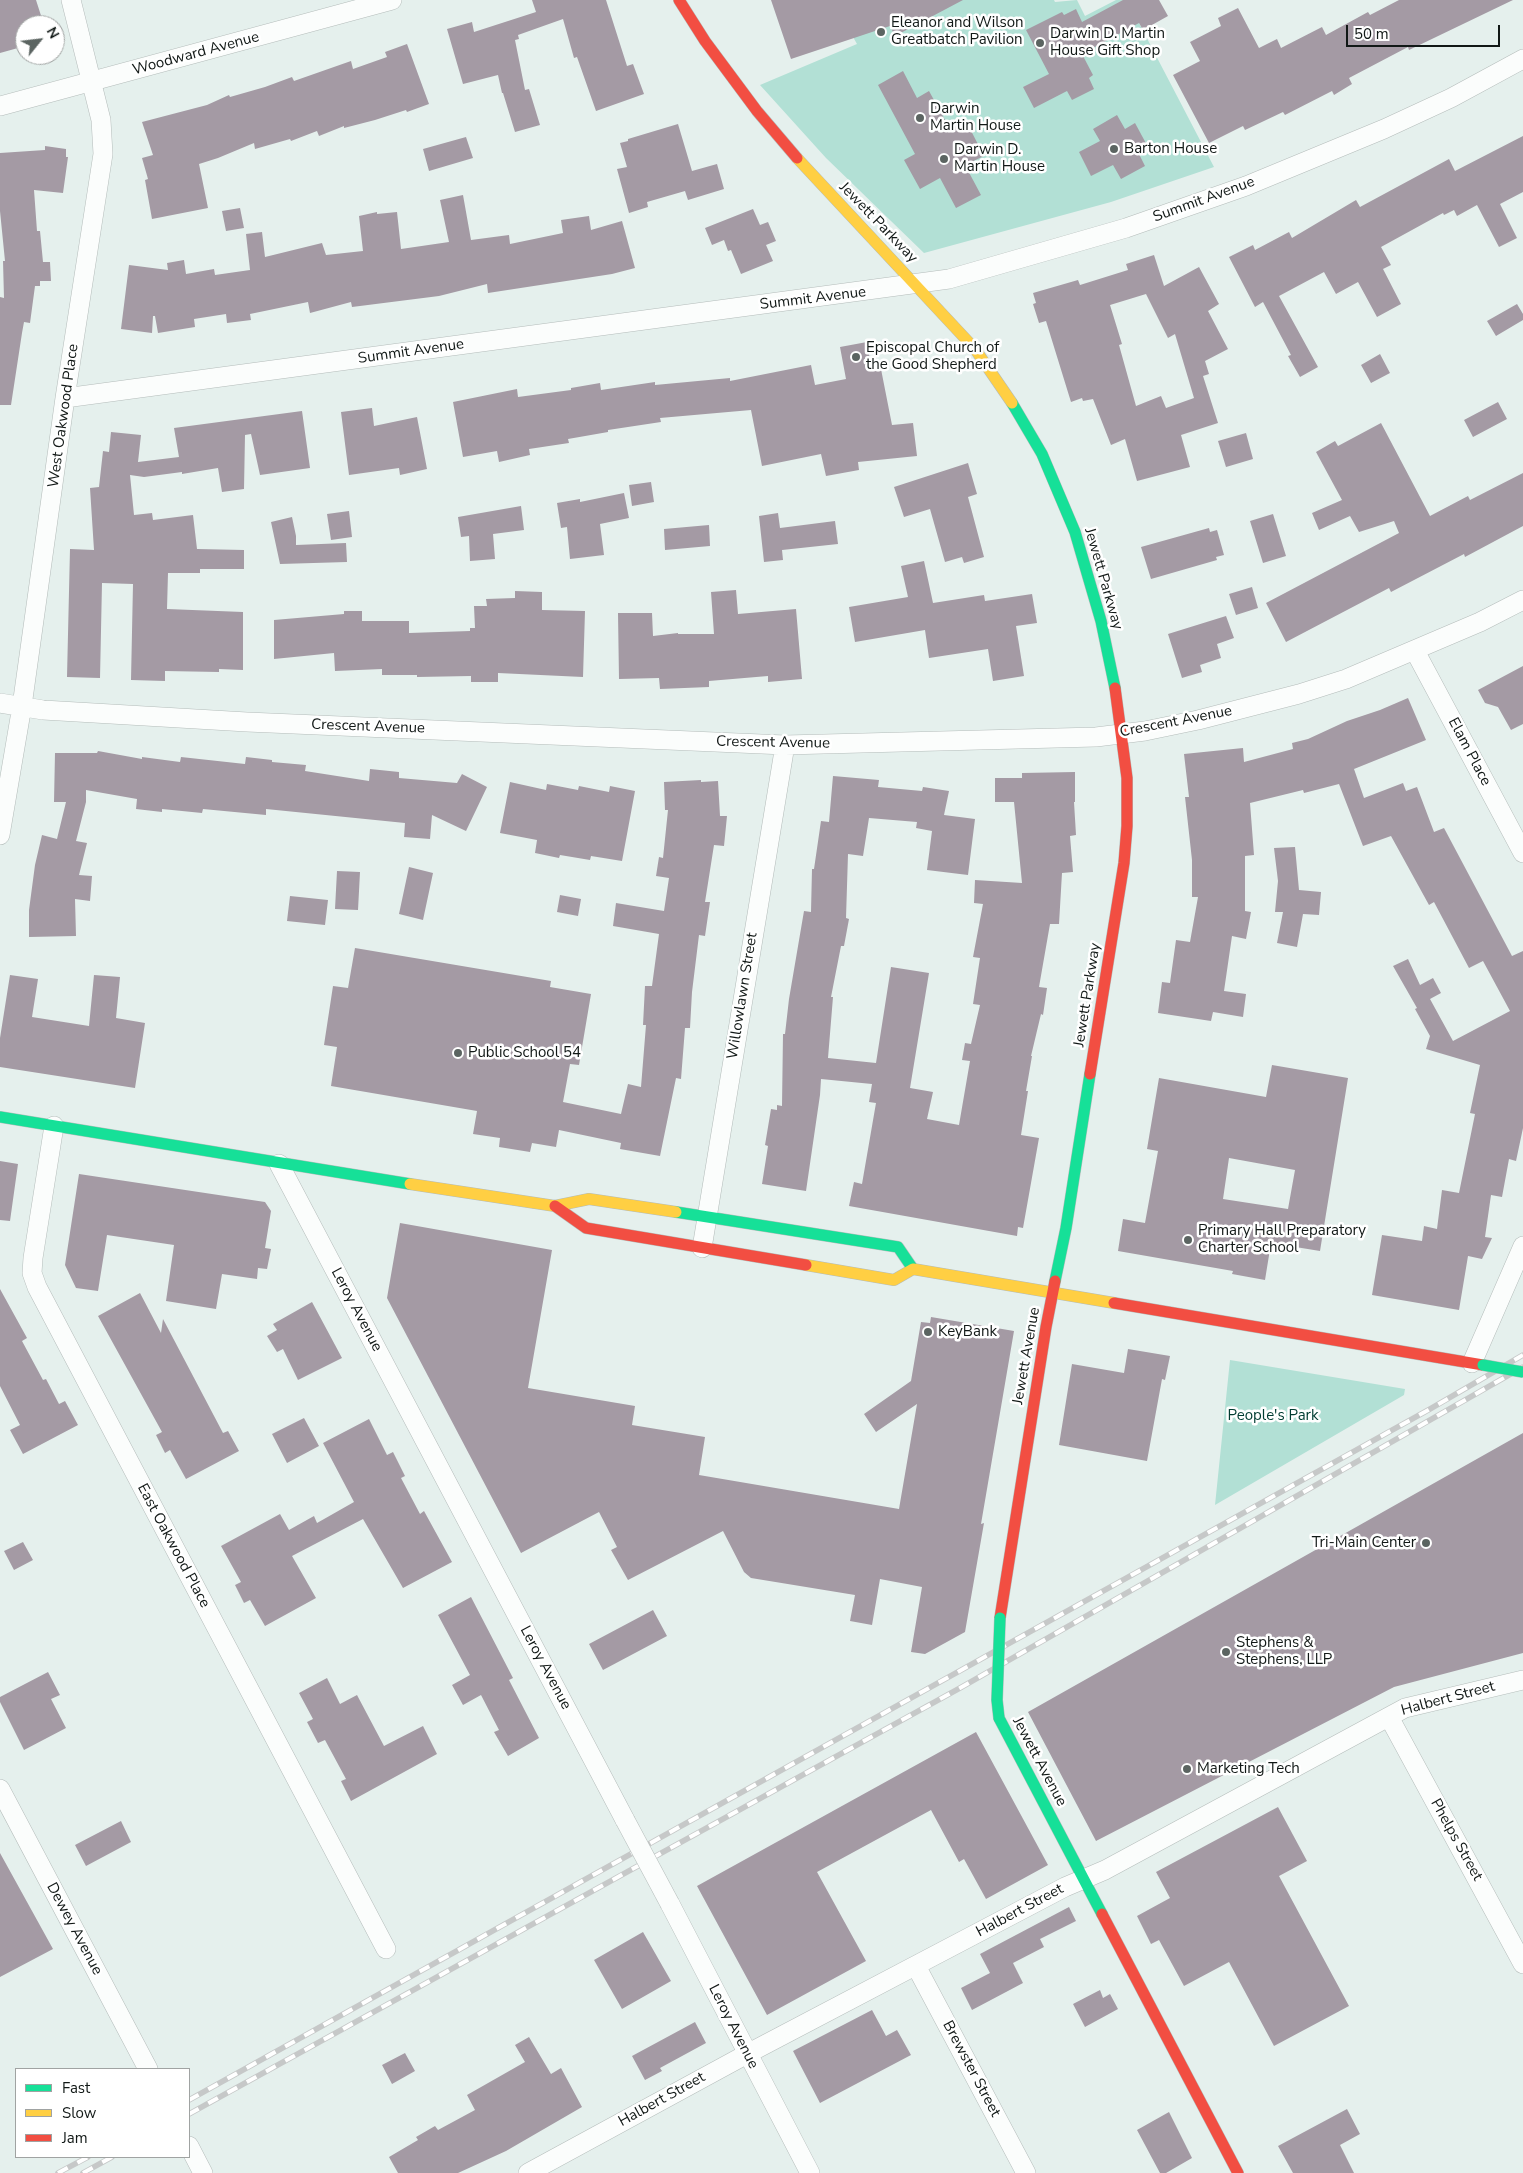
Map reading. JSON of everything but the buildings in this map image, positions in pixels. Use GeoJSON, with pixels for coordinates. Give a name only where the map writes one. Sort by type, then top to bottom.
{"type":"FeatureCollection","features":[{"type":"Feature","properties":{"kind":"street","name":"West Oakwood Place"},"geometry":{"type":"LineString","coordinates":[[0,835],[22,706],[65,398],[103,154],[101,120],[71,0]]}},
{"type":"Feature","properties":{"kind":"street","name":"Woodward Avenue"},"geometry":{"type":"LineString","coordinates":[[0,106],[392,0]]}},
{"type":"Feature","properties":{"kind":"street","name":"Jewett Parkway"},"geometry":{"type":"LineString","coordinates":[[679,0],[756,111],[789,150],[917,284],[974,349],[999,382],[1042,454],[1075,532],[1094,593],[1113,672],[1127,778],[1127,826],[1124,863],[1064,1242],[1053,1293]]}},
{"type":"Feature","properties":{"kind":"street","name":"Summit Avenue"},"geometry":{"type":"LineString","coordinates":[[65,398],[949,279],[1065,247],[1162,216],[1246,186],[1451,98],[1523,60]]}},
{"type":"Feature","properties":{"kind":"street","name":"Crescent Avenue"},"geometry":{"type":"LineString","coordinates":[[0,703],[43,710],[247,722],[784,745],[1096,737],[1198,720],[1299,694],[1346,679],[1415,651],[1523,600]]}},
{"type":"Feature","properties":{"kind":"street","name":"Elam Place"},"geometry":{"type":"LineString","coordinates":[[1415,651],[1523,854]]}},
{"type":"Feature","properties":{"kind":"street","name":"Willowlawn Street"},"geometry":{"type":"LineString","coordinates":[[702,1248],[784,745]]}},
{"type":"Feature","properties":{"kind":"street"},"geometry":{"type":"LineString","coordinates":[[0,1117],[279,1164],[555,1206],[589,1199],[898,1248],[913,1270]]}},
{"type":"Feature","properties":{"kind":"street","name":"East Oakwood Place"},"geometry":{"type":"LineString","coordinates":[[54,1126],[33,1258],[32,1273],[37,1287],[386,1949]]}},
{"type":"Feature","properties":{"kind":"street","name":"Leroy Avenue"},"geometry":{"type":"LineString","coordinates":[[279,1164],[810,2173]]}},
{"type":"Feature","properties":{"kind":"street"},"geometry":{"type":"LineString","coordinates":[[555,1206],[586,1228],[702,1248],[894,1280],[913,1270],[1523,1372]]}},
{"type":"Feature","properties":{"kind":"street"},"geometry":{"type":"LineString","coordinates":[[1478,1364],[1523,1246]]}},
{"type":"Feature","properties":{"kind":"street","name":"Jewett Avenue"},"geometry":{"type":"LineString","coordinates":[[1053,1293],[1000,1618],[997,1700],[999,1718],[1238,2173]]}},
{"type":"Feature","properties":{"kind":"street","name":"Halbert Street"},"geometry":{"type":"LineString","coordinates":[[528,2173],[747,2054],[1064,1887],[1105,1870],[1405,1708],[1523,1680]]}},
{"type":"Feature","properties":{"kind":"street","name":"Phelps Street"},"geometry":{"type":"LineString","coordinates":[[1389,1716],[1523,1964]]}},
{"type":"Feature","properties":{"kind":"street","name":"Dewey Avenue"},"geometry":{"type":"LineString","coordinates":[[0,1789],[147,2068]]}},
{"type":"Feature","properties":{"kind":"street","name":"Brewster Street"},"geometry":{"type":"LineString","coordinates":[[916,1966],[1026,2173]]}},
{"type":"Feature","properties":{"kind":"street"},"geometry":{"type":"LineString","coordinates":[[190,2148],[201,2170]]}},
{"type":"Feature","properties":{"kind":"green space"},"geometry":{"type":"Polygon","coordinates":[[[832,0],[1054,0],[1055,2],[1077,0],[1085,16],[1116,0],[1127,0],[1214,167],[1111,202],[924,253],[826,158],[760,85],[857,44],[832,0]]]}},
{"type":"Feature","properties":{"kind":"green space","name":"People's Park"},"geometry":{"type":"Polygon","coordinates":[[[1230,1360],[1405,1389],[1404,1395],[1215,1505],[1230,1360]]]}},
{"type":"Feature","properties":{"kind":"railway"},"geometry":{"type":"LineString","coordinates":[[190,2099],[1430,1409],[1523,1355]]}},
{"type":"Feature","properties":{"kind":"railway"},"geometry":{"type":"LineString","coordinates":[[190,2113],[960,1688],[1523,1367]]}},
{"type":"Feature","properties":{"kind":"railway"},"geometry":{"type":"LineString","coordinates":[[58,2173],[86,2158]]}},
{"type":"Feature","properties":{"kind":"railway"},"geometry":{"type":"LineString","coordinates":[[83,2173],[110,2158]]}},
{"type":"Feature","properties":{"kind":"traffic: fast"},"geometry":{"type":"LineString","coordinates":[[1012,403],[1042,454],[1075,532],[1101,621],[1115,688]]}},
{"type":"Feature","properties":{"kind":"traffic: fast"},"geometry":{"type":"LineString","coordinates":[[1055,1281],[1066,1228],[1090,1074]]}},
{"type":"Feature","properties":{"kind":"traffic: fast"},"geometry":{"type":"LineString","coordinates":[[0,1117],[410,1184]]}},
{"type":"Feature","properties":{"kind":"traffic: fast"},"geometry":{"type":"LineString","coordinates":[[676,1212],[898,1247],[913,1269]]}},
{"type":"Feature","properties":{"kind":"traffic: fast"},"geometry":{"type":"LineString","coordinates":[[1483,1365],[1523,1372]]}},
{"type":"Feature","properties":{"kind":"traffic: fast"},"geometry":{"type":"LineString","coordinates":[[999,1718],[997,1700],[1000,1618]]}},
{"type":"Feature","properties":{"kind":"traffic: fast"},"geometry":{"type":"LineString","coordinates":[[999,1718],[1102,1914]]}},
{"type":"Feature","properties":{"kind":"traffic: slow"},"geometry":{"type":"LineString","coordinates":[[797,158],[975,349],[1012,403]]}},
{"type":"Feature","properties":{"kind":"traffic: slow"},"geometry":{"type":"LineString","coordinates":[[410,1184],[555,1206],[589,1199],[676,1212]]}},
{"type":"Feature","properties":{"kind":"traffic: slow"},"geometry":{"type":"LineString","coordinates":[[806,1265],[894,1280],[913,1269],[1114,1303]]}},
{"type":"Feature","properties":{"kind":"traffic: jam"},"geometry":{"type":"LineString","coordinates":[[679,0],[705,41],[757,111],[797,158]]}},
{"type":"Feature","properties":{"kind":"traffic: jam"},"geometry":{"type":"LineString","coordinates":[[1090,1074],[1124,863],[1127,826],[1127,778],[1115,688]]}},
{"type":"Feature","properties":{"kind":"traffic: jam"},"geometry":{"type":"LineString","coordinates":[[555,1206],[586,1228],[806,1265]]}},
{"type":"Feature","properties":{"kind":"traffic: jam"},"geometry":{"type":"LineString","coordinates":[[1000,1618],[1055,1281]]}},
{"type":"Feature","properties":{"kind":"traffic: jam"},"geometry":{"type":"LineString","coordinates":[[1114,1303],[1483,1365]]}},
{"type":"Feature","properties":{"kind":"traffic: jam"},"geometry":{"type":"LineString","coordinates":[[1102,1914],[1238,2173]]}},
{"type":"Feature","properties":{"kind":"place","name":"Eleanor and Wilson Greatbatch Pavilion"},"geometry":{"type":"Point","coordinates":[881,32]}},
{"type":"Feature","properties":{"kind":"place","name":"Darwin D. Martin House Gift Shop"},"geometry":{"type":"Point","coordinates":[1040,43]}},
{"type":"Feature","properties":{"kind":"place","name":"Darwin Martin House"},"geometry":{"type":"Point","coordinates":[920,118]}},
{"type":"Feature","properties":{"kind":"place","name":"Barton House"},"geometry":{"type":"Point","coordinates":[1114,149]}},
{"type":"Feature","properties":{"kind":"place","name":"Darwin D. Martin House"},"geometry":{"type":"Point","coordinates":[944,159]}},
{"type":"Feature","properties":{"kind":"place","name":"Episcopal Church of the Good Shepherd"},"geometry":{"type":"Point","coordinates":[856,357]}},
{"type":"Feature","properties":{"kind":"place","name":"Public School 54"},"geometry":{"type":"Point","coordinates":[458,1053]}},
{"type":"Feature","properties":{"kind":"place","name":"Primary Hall Preparatory Charter School"},"geometry":{"type":"Point","coordinates":[1188,1240]}},
{"type":"Feature","properties":{"kind":"place","name":"KeyBank"},"geometry":{"type":"Point","coordinates":[928,1332]}},
{"type":"Feature","properties":{"kind":"place","name":"Tri-Main Center"},"geometry":{"type":"Point","coordinates":[1426,1543]}},
{"type":"Feature","properties":{"kind":"place","name":"Stephens & Stephens, LLP"},"geometry":{"type":"Point","coordinates":[1226,1652]}},
{"type":"Feature","properties":{"kind":"place","name":"Marketing Tech"},"geometry":{"type":"Point","coordinates":[1187,1769]}}]}
